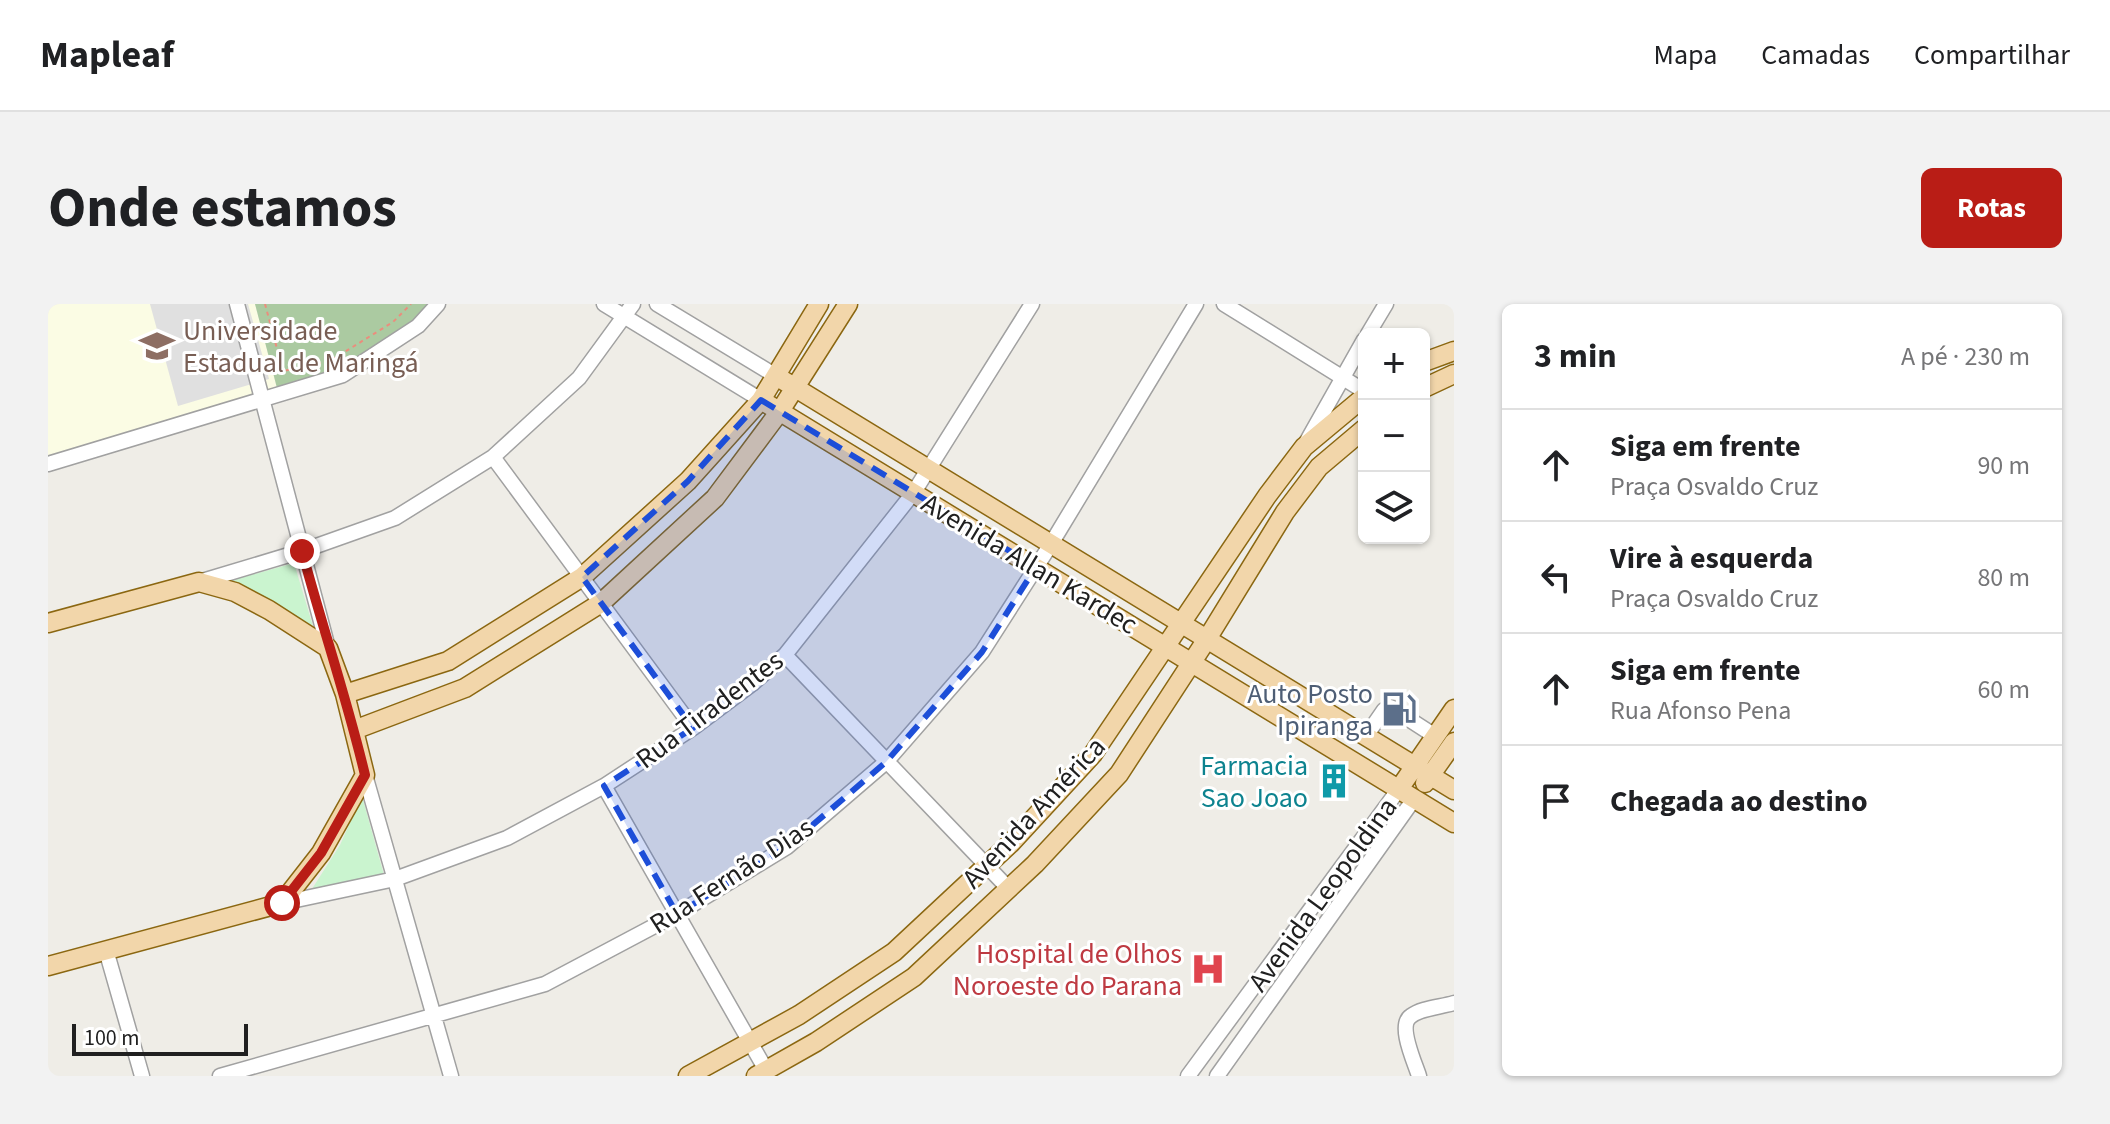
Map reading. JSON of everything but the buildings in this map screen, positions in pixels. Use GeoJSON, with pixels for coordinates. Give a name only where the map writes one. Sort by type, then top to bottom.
{"type":"FeatureCollection","features":[{"type":"Feature","properties":{"kind":"main road"},"geometry":{"type":"LineString","coordinates":[[345,694],[448,661],[582,577],[688,481],[761,400],[819,304]]}},
{"type":"Feature","properties":{"kind":"main road"},"geometry":{"type":"LineString","coordinates":[[354,730],[465,688],[601,603],[715,498],[780,411],[848,304]]}},
{"type":"Feature","properties":{"kind":"main road"},"geometry":{"type":"LineString","coordinates":[[1430,360],[1454,351]]}},
{"type":"Feature","properties":{"kind":"main road"},"geometry":{"type":"LineString","coordinates":[[1430,385],[1454,374]]}},
{"type":"Feature","properties":{"kind":"main road","name":"Avenida Allan Kardec"},"geometry":{"type":"LineString","coordinates":[[776,376],[1454,790]]}},
{"type":"Feature","properties":{"kind":"main road","name":"Avenida Allan Kardec"},"geometry":{"type":"LineString","coordinates":[[761,400],[1454,823]]}},
{"type":"Feature","properties":{"kind":"main road","name":"Avenida América"},"geometry":{"type":"LineString","coordinates":[[688,1076],[799,1015],[894,952],[1012,842],[1093,754],[1267,496],[1304,447],[1360,400]]}},
{"type":"Feature","properties":{"kind":"main road","name":"Avenida América"},"geometry":{"type":"LineString","coordinates":[[761,1073],[816,1042],[914,977],[1035,864],[1119,774],[1285,512],[1319,467],[1358,434]]}},
{"type":"Feature","properties":{"kind":"main road"},"geometry":{"type":"LineString","coordinates":[[48,623],[199,582],[235,592],[328,648],[345,694],[365,775],[321,853],[282,903],[48,966]]}},
{"type":"Feature","properties":{"kind":"main road","name":"Avenida Leopoldina"},"geometry":{"type":"LineString","coordinates":[[1423,770],[1435,736],[1454,709]]}},
{"type":"Feature","properties":{"kind":"main road","name":"Avenida Leopoldina"},"geometry":{"type":"LineString","coordinates":[[1407,794],[1423,770],[1454,742]]}},
{"type":"Feature","properties":{"kind":"street"},"geometry":{"type":"LineString","coordinates":[[237,304],[328,648]]}},
{"type":"Feature","properties":{"kind":"street"},"geometry":{"type":"LineString","coordinates":[[48,464],[343,375],[418,326],[438,304]]}},
{"type":"Feature","properties":{"kind":"street","name":"Avenida Allan Kardec"},"geometry":{"type":"LineString","coordinates":[[604,304],[630,310],[761,400]]}},
{"type":"Feature","properties":{"kind":"street","name":"Avenida Allan Kardec"},"geometry":{"type":"LineString","coordinates":[[657,304],[776,376]]}},
{"type":"Feature","properties":{"kind":"street","name":"Rua Tiradentes"},"geometry":{"type":"LineString","coordinates":[[282,903],[395,879],[507,838],[604,786],[693,728],[752,684],[785,655],[914,492],[1032,304]]}},
{"type":"Feature","properties":{"kind":"street","name":"Rua Fernão Dias"},"geometry":{"type":"LineString","coordinates":[[220,1076],[545,984],[677,914],[787,847],[886,762],[982,652],[1196,304]]}},
{"type":"Feature","properties":{"kind":"street"},"geometry":{"type":"LineString","coordinates":[[1224,304],[1358,387]]}},
{"type":"Feature","properties":{"kind":"street"},"geometry":{"type":"LineString","coordinates":[[1372,328],[1386,304]]}},
{"type":"Feature","properties":{"kind":"street"},"geometry":{"type":"LineString","coordinates":[[199,582],[302,551],[395,518],[493,457],[579,378],[630,310]]}},
{"type":"Feature","properties":{"kind":"street"},"geometry":{"type":"LineString","coordinates":[[1304,447],[1358,350]]}},
{"type":"Feature","properties":{"kind":"street"},"geometry":{"type":"LineString","coordinates":[[493,457],[693,728]]}},
{"type":"Feature","properties":{"kind":"street"},"geometry":{"type":"LineString","coordinates":[[785,655],[1009,889]]}},
{"type":"Feature","properties":{"kind":"street"},"geometry":{"type":"LineString","coordinates":[[1366,736],[1384,710],[1390,707],[1435,736]]}},
{"type":"Feature","properties":{"kind":"street"},"geometry":{"type":"LineString","coordinates":[[365,775],[451,1076]]}},
{"type":"Feature","properties":{"kind":"street"},"geometry":{"type":"LineString","coordinates":[[604,786],[751,1042],[761,1073]]}},
{"type":"Feature","properties":{"kind":"street","name":"Avenida Leopoldina"},"geometry":{"type":"LineString","coordinates":[[1188,1076],[1407,794]]}},
{"type":"Feature","properties":{"kind":"street","name":"Avenida Leopoldina"},"geometry":{"type":"LineString","coordinates":[[1217,1076],[1407,794]]}},
{"type":"Feature","properties":{"kind":"street"},"geometry":{"type":"LineString","coordinates":[[106,950],[142,1076]]}},
{"type":"Feature","properties":{"kind":"street"},"geometry":{"type":"LineString","coordinates":[[1419,1076],[1405,1032],[1405,1022],[1410,1016],[1454,1003]]}},
{"type":"Feature","properties":{"kind":"path"},"geometry":{"type":"LineString","coordinates":[[265,304],[283,371],[330,361],[393,322],[411,304]]}},
{"type":"Feature","properties":{"kind":"highlighted area"},"geometry":{"type":"Polygon","coordinates":[[[761,400],[1036,567],[982,652],[886,762],[787,847],[677,914],[604,786],[693,728],[582,577],[688,481],[761,400]]]}},
{"type":"Feature","properties":{"kind":"shaded area","name":"Universidade Estadual de Maringá"},"geometry":{"type":"Polygon","coordinates":[[[48,304],[255,304],[277,388],[48,456],[48,304]]]}},
{"type":"Feature","properties":{"kind":"shaded area"},"geometry":{"type":"Polygon","coordinates":[[[150,304],[248,304],[269,379],[178,406],[150,304]]]}},
{"type":"Feature","properties":{"kind":"green space"},"geometry":{"type":"Polygon","coordinates":[[[255,304],[429,304],[411,322],[340,368],[277,388],[255,304]]]}},
{"type":"Feature","properties":{"kind":"green space"},"geometry":{"type":"Polygon","coordinates":[[[294,563],[313,626],[270,601],[226,582],[294,563]]]}},
{"type":"Feature","properties":{"kind":"green space"},"geometry":{"type":"Polygon","coordinates":[[[362,796],[384,875],[310,892],[340,845],[362,796]]]}},
{"type":"Feature","properties":{"kind":"place","name":"Universidade Estadual de Maringá"},"geometry":{"type":"Point","coordinates":[157,346]}},
{"type":"Feature","properties":{"kind":"place","name":"Auto Posto Ipiranga"},"geometry":{"type":"Point","coordinates":[1399,709]}},
{"type":"Feature","properties":{"kind":"place","name":"Farmacia Sao Joao"},"geometry":{"type":"Point","coordinates":[1334,781]}},
{"type":"Feature","properties":{"kind":"place","name":"Hospital de Olhos Noroeste do Parana"},"geometry":{"type":"Point","coordinates":[1208,969]}},
{"type":"Feature","properties":{"kind":"route"},"geometry":{"type":"LineString","coordinates":[[282,903],[321,853],[365,775],[345,694],[328,648],[302,551]]}}]}
